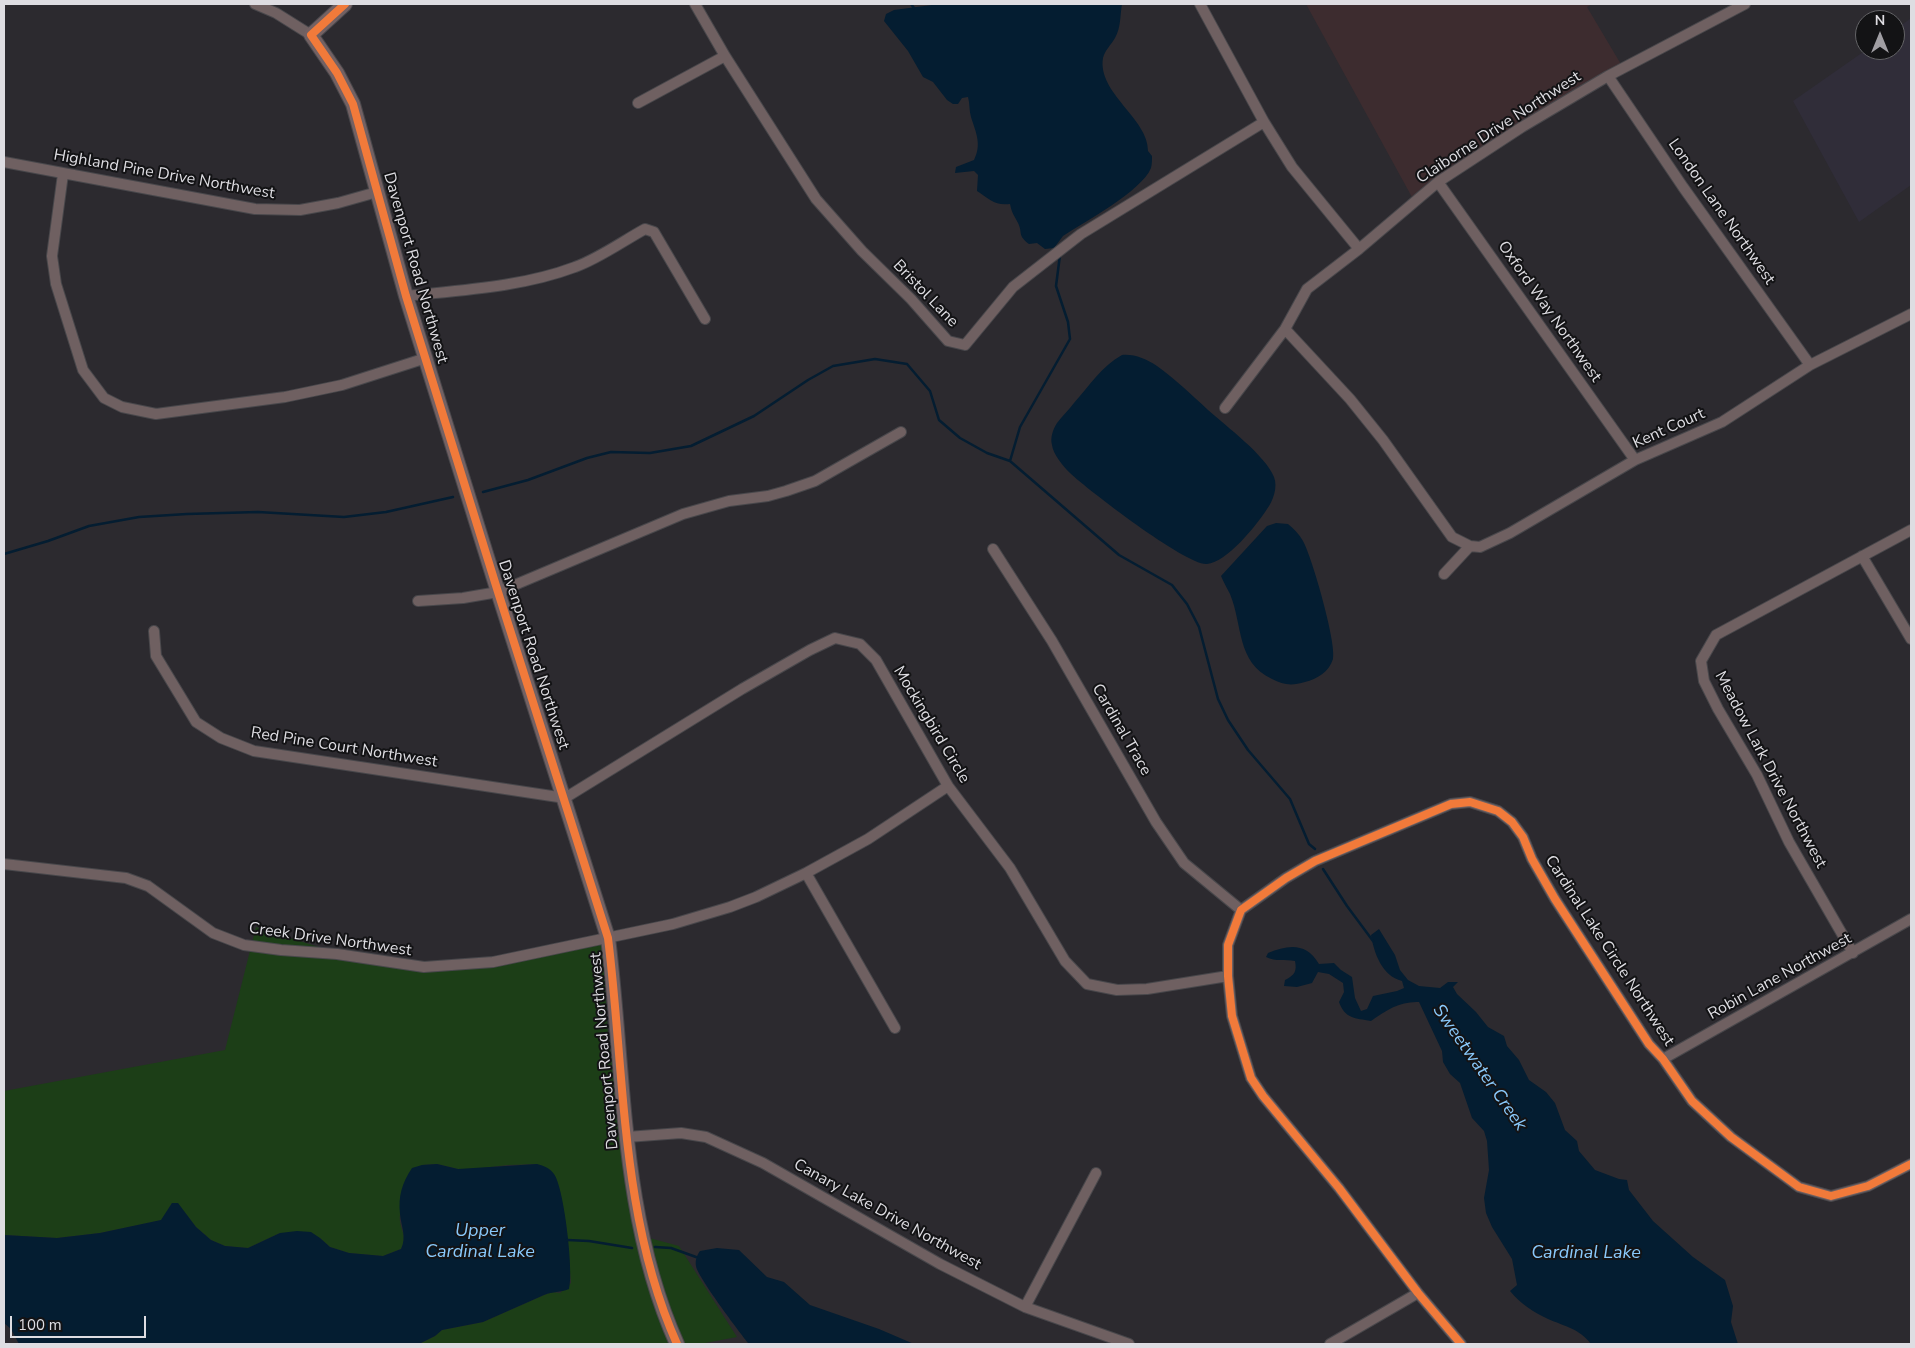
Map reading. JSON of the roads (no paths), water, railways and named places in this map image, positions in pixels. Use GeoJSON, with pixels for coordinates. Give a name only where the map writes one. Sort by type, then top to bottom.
{"type":"FeatureCollection","features":[{"type":"Feature","properties":{"kind":"street"},"geometry":{"type":"LineString","coordinates":[[255,4],[276,13],[310,35],[345,4]]}},
{"type":"Feature","properties":{"kind":"street"},"geometry":{"type":"LineString","coordinates":[[638,103],[725,56],[695,4]]}},
{"type":"Feature","properties":{"kind":"street"},"geometry":{"type":"LineString","coordinates":[[1200,4],[1264,122],[1292,167],[1359,250]]}},
{"type":"Feature","properties":{"kind":"street","name":"Claiborne Drive Northwest"},"geometry":{"type":"LineString","coordinates":[[1225,408],[1284,329],[1307,289],[1359,250],[1438,182],[1522,127],[1608,76],[1745,4]]}},
{"type":"Feature","properties":{"kind":"street","name":"Davenport Road Northwest"},"geometry":{"type":"LineString","coordinates":[[310,35],[337,73],[353,104],[406,296],[608,938],[615,992],[627,1137],[643,1244],[661,1304],[677,1344]]}},
{"type":"Feature","properties":{"kind":"street","name":"Bristol Lane"},"geometry":{"type":"LineString","coordinates":[[725,56],[816,199],[862,251],[911,299],[948,340],[964,345],[1014,287],[1051,256],[1081,234],[1264,122]]}},
{"type":"Feature","properties":{"kind":"street","name":"London Lane Northwest"},"geometry":{"type":"LineString","coordinates":[[1608,76],[1810,365]]}},
{"type":"Feature","properties":{"kind":"street","name":"Highland Pine Drive Northwest"},"geometry":{"type":"LineString","coordinates":[[4,162],[255,209],[300,210],[338,203],[377,192]]}},
{"type":"Feature","properties":{"kind":"street"},"geometry":{"type":"LineString","coordinates":[[63,174],[52,256],[56,284],[83,370],[104,398],[122,407],[156,414],[284,397],[342,384],[426,358]]}},
{"type":"Feature","properties":{"kind":"street","name":"Oxford Way Northwest"},"geometry":{"type":"LineString","coordinates":[[1438,182],[1636,460]]}},
{"type":"Feature","properties":{"kind":"street"},"geometry":{"type":"LineString","coordinates":[[406,296],[487,288],[540,278],[576,267],[645,229],[654,232],[705,319]]}},
{"type":"Feature","properties":{"kind":"street","name":"Kent Court"},"geometry":{"type":"LineString","coordinates":[[1470,546],[1480,547],[1510,533],[1636,460],[1722,422],[1810,365],[1911,314]]}},
{"type":"Feature","properties":{"kind":"street"},"geometry":{"type":"LineString","coordinates":[[1284,329],[1350,399],[1383,440],[1452,537],[1470,546],[1444,574]]}},
{"type":"Feature","properties":{"kind":"street"},"geometry":{"type":"LineString","coordinates":[[418,601],[463,598],[498,592],[683,514],[729,501],[768,496],[815,481],[901,432]]}},
{"type":"Feature","properties":{"kind":"street","name":"Meadow Lark Drive Northwest"},"geometry":{"type":"LineString","coordinates":[[1853,953],[1789,842],[1757,775],[1718,709],[1704,681],[1701,661],[1716,634],[1804,589],[1911,530]]}},
{"type":"Feature","properties":{"kind":"street","name":"Cardinal Trace"},"geometry":{"type":"LineString","coordinates":[[993,550],[1052,641],[1170,844],[1184,863],[1241,910]]}},
{"type":"Feature","properties":{"kind":"street"},"geometry":{"type":"LineString","coordinates":[[1862,556],[1911,639]]}},
{"type":"Feature","properties":{"kind":"street","name":"Red Pine Court Northwest"},"geometry":{"type":"LineString","coordinates":[[154,631],[156,656],[177,693],[196,722],[221,738],[254,751],[565,798]]}},
{"type":"Feature","properties":{"kind":"street","name":"Mockingbird Circle"},"geometry":{"type":"LineString","coordinates":[[565,798],[742,689],[810,650],[835,638],[860,644],[876,660],[948,786],[1010,868],[1065,961],[1087,984],[1117,990],[1146,989],[1228,976]]}},
{"type":"Feature","properties":{"kind":"street","name":"Creek Drive Northwest"},"geometry":{"type":"LineString","coordinates":[[4,864],[126,878],[148,886],[213,933],[244,945],[337,954],[424,967],[493,962],[673,924],[756,898],[806,873],[868,838],[948,786]]}},
{"type":"Feature","properties":{"kind":"street","name":"Cardinal Lake Circle Northwest"},"geometry":{"type":"LineString","coordinates":[[1241,910],[1286,878],[1315,861],[1451,804],[1470,802],[1498,811],[1512,822],[1523,837],[1532,859],[1555,899],[1649,1044],[1663,1059],[1692,1100],[1731,1137],[1799,1187],[1830,1196],[1868,1186],[1911,1165]]}},
{"type":"Feature","properties":{"kind":"street"},"geometry":{"type":"LineString","coordinates":[[806,873],[895,1028]]}},
{"type":"Feature","properties":{"kind":"street"},"geometry":{"type":"LineString","coordinates":[[1241,910],[1228,945],[1228,976],[1232,1016],[1251,1078],[1263,1096],[1339,1188],[1418,1293],[1461,1344]]}},
{"type":"Feature","properties":{"kind":"street","name":"Robin Lane Northwest"},"geometry":{"type":"LineString","coordinates":[[1663,1059],[1911,919]]}},
{"type":"Feature","properties":{"kind":"street","name":"Canary Lake Drive Northwest"},"geometry":{"type":"LineString","coordinates":[[627,1137],[681,1133],[706,1137],[763,1163],[940,1264],[1025,1307],[1129,1344]]}},
{"type":"Feature","properties":{"kind":"street"},"geometry":{"type":"LineString","coordinates":[[1025,1307],[1096,1173]]}},
{"type":"Feature","properties":{"kind":"street"},"geometry":{"type":"LineString","coordinates":[[1330,1344],[1418,1293]]}},
{"type":"Feature","properties":{"kind":"water"},"geometry":{"type":"Polygon","coordinates":[[[1122,4],[1117,34],[1103,58],[1103,71],[1115,94],[1141,128],[1146,139],[1148,151],[1152,156],[1151,168],[1136,186],[1112,205],[1063,236],[1054,248],[1045,249],[1037,243],[1029,244],[1025,241],[1010,204],[996,203],[977,191],[978,175],[974,171],[955,173],[956,167],[974,160],[978,149],[968,97],[962,98],[958,104],[953,104],[947,100],[933,82],[923,77],[908,51],[884,21],[886,14],[894,10],[932,5],[1122,4]]]}},
{"type":"Feature","properties":{"kind":"water"},"geometry":{"type":"Polygon","coordinates":[[[1122,355],[1131,355],[1145,359],[1170,376],[1245,442],[1263,460],[1274,477],[1274,494],[1269,506],[1240,542],[1215,562],[1207,564],[1196,561],[1138,526],[1080,482],[1064,467],[1054,452],[1051,442],[1057,423],[1102,371],[1122,355]]]}},
{"type":"Feature","properties":{"kind":"water"},"geometry":{"type":"Polygon","coordinates":[[[1276,523],[1288,524],[1303,541],[1323,600],[1333,650],[1333,659],[1326,671],[1314,679],[1296,684],[1284,684],[1276,681],[1260,672],[1252,663],[1242,642],[1230,594],[1221,576],[1267,526],[1276,523]]]}},
{"type":"Feature","properties":{"kind":"water","name":"Cardinal Lake"},"geometry":{"type":"Polygon","coordinates":[[[1379,929],[1395,955],[1400,970],[1408,980],[1419,986],[1440,988],[1448,982],[1458,982],[1453,987],[1457,994],[1476,1012],[1488,1027],[1504,1036],[1507,1046],[1519,1060],[1529,1080],[1546,1092],[1555,1103],[1565,1130],[1577,1141],[1579,1151],[1595,1170],[1627,1180],[1629,1190],[1653,1221],[1693,1257],[1725,1280],[1733,1306],[1731,1322],[1738,1344],[1591,1344],[1577,1331],[1532,1310],[1518,1300],[1510,1291],[1517,1285],[1512,1259],[1492,1227],[1486,1213],[1484,1198],[1489,1170],[1487,1141],[1484,1131],[1472,1118],[1460,1083],[1450,1074],[1443,1062],[1442,1051],[1419,1002],[1406,1003],[1394,1007],[1371,1021],[1351,1017],[1344,1012],[1339,1002],[1344,992],[1343,983],[1329,974],[1318,972],[1312,983],[1297,987],[1284,986],[1285,980],[1294,972],[1296,967],[1295,961],[1266,957],[1268,953],[1275,950],[1296,947],[1308,952],[1319,964],[1334,963],[1352,977],[1355,998],[1361,1011],[1367,1009],[1373,996],[1404,988],[1402,981],[1384,969],[1374,949],[1371,935],[1379,929]]]}},
{"type":"Feature","properties":{"kind":"water","name":"Upper Cardinal Lake"},"geometry":{"type":"Polygon","coordinates":[[[437,1164],[458,1169],[537,1164],[551,1170],[558,1182],[567,1230],[570,1266],[569,1289],[544,1295],[483,1322],[442,1330],[419,1344],[19,1344],[11,1329],[4,1323],[4,1235],[57,1238],[100,1233],[161,1220],[172,1203],[178,1203],[196,1227],[211,1240],[225,1246],[248,1248],[280,1233],[297,1231],[311,1232],[330,1247],[349,1253],[383,1256],[401,1249],[403,1245],[404,1236],[400,1201],[403,1184],[412,1168],[437,1164]]]}},
{"type":"Feature","properties":{"kind":"water"},"geometry":{"type":"Polygon","coordinates":[[[717,1248],[739,1250],[767,1277],[784,1282],[810,1305],[879,1329],[914,1344],[749,1344],[711,1292],[696,1266],[696,1258],[700,1251],[717,1248]]]}},
{"type":"Feature","properties":{"kind":"waterway"},"geometry":{"type":"LineString","coordinates":[[911,4],[914,8]]}},
{"type":"Feature","properties":{"kind":"waterway","name":"Sweetwater Creek"},"geometry":{"type":"LineString","coordinates":[[1010,461],[1020,427],[1070,339],[1068,322],[1056,286],[1060,255]]}},
{"type":"Feature","properties":{"kind":"waterway"},"geometry":{"type":"LineString","coordinates":[[483,492],[528,480],[587,458],[611,452],[650,453],[691,446],[754,416],[808,380],[833,366],[875,359],[907,364],[930,391],[939,420],[960,438],[987,453],[1010,461],[1119,555],[1172,585],[1187,604],[1199,627],[1218,699],[1228,720],[1248,750],[1290,799],[1309,844],[1315,849]]}},
{"type":"Feature","properties":{"kind":"waterway"},"geometry":{"type":"LineString","coordinates":[[4,554],[89,526],[139,517],[258,512],[344,517],[386,512],[453,497]]}},
{"type":"Feature","properties":{"kind":"waterway","name":"Sweetwater Creek"},"geometry":{"type":"LineString","coordinates":[[1323,869],[1373,941]]}},
{"type":"Feature","properties":{"kind":"waterway"},"geometry":{"type":"LineString","coordinates":[[567,1240],[589,1241],[632,1248]]}},
{"type":"Feature","properties":{"kind":"waterway"},"geometry":{"type":"LineString","coordinates":[[655,1247],[671,1248],[696,1257]]}}]}
